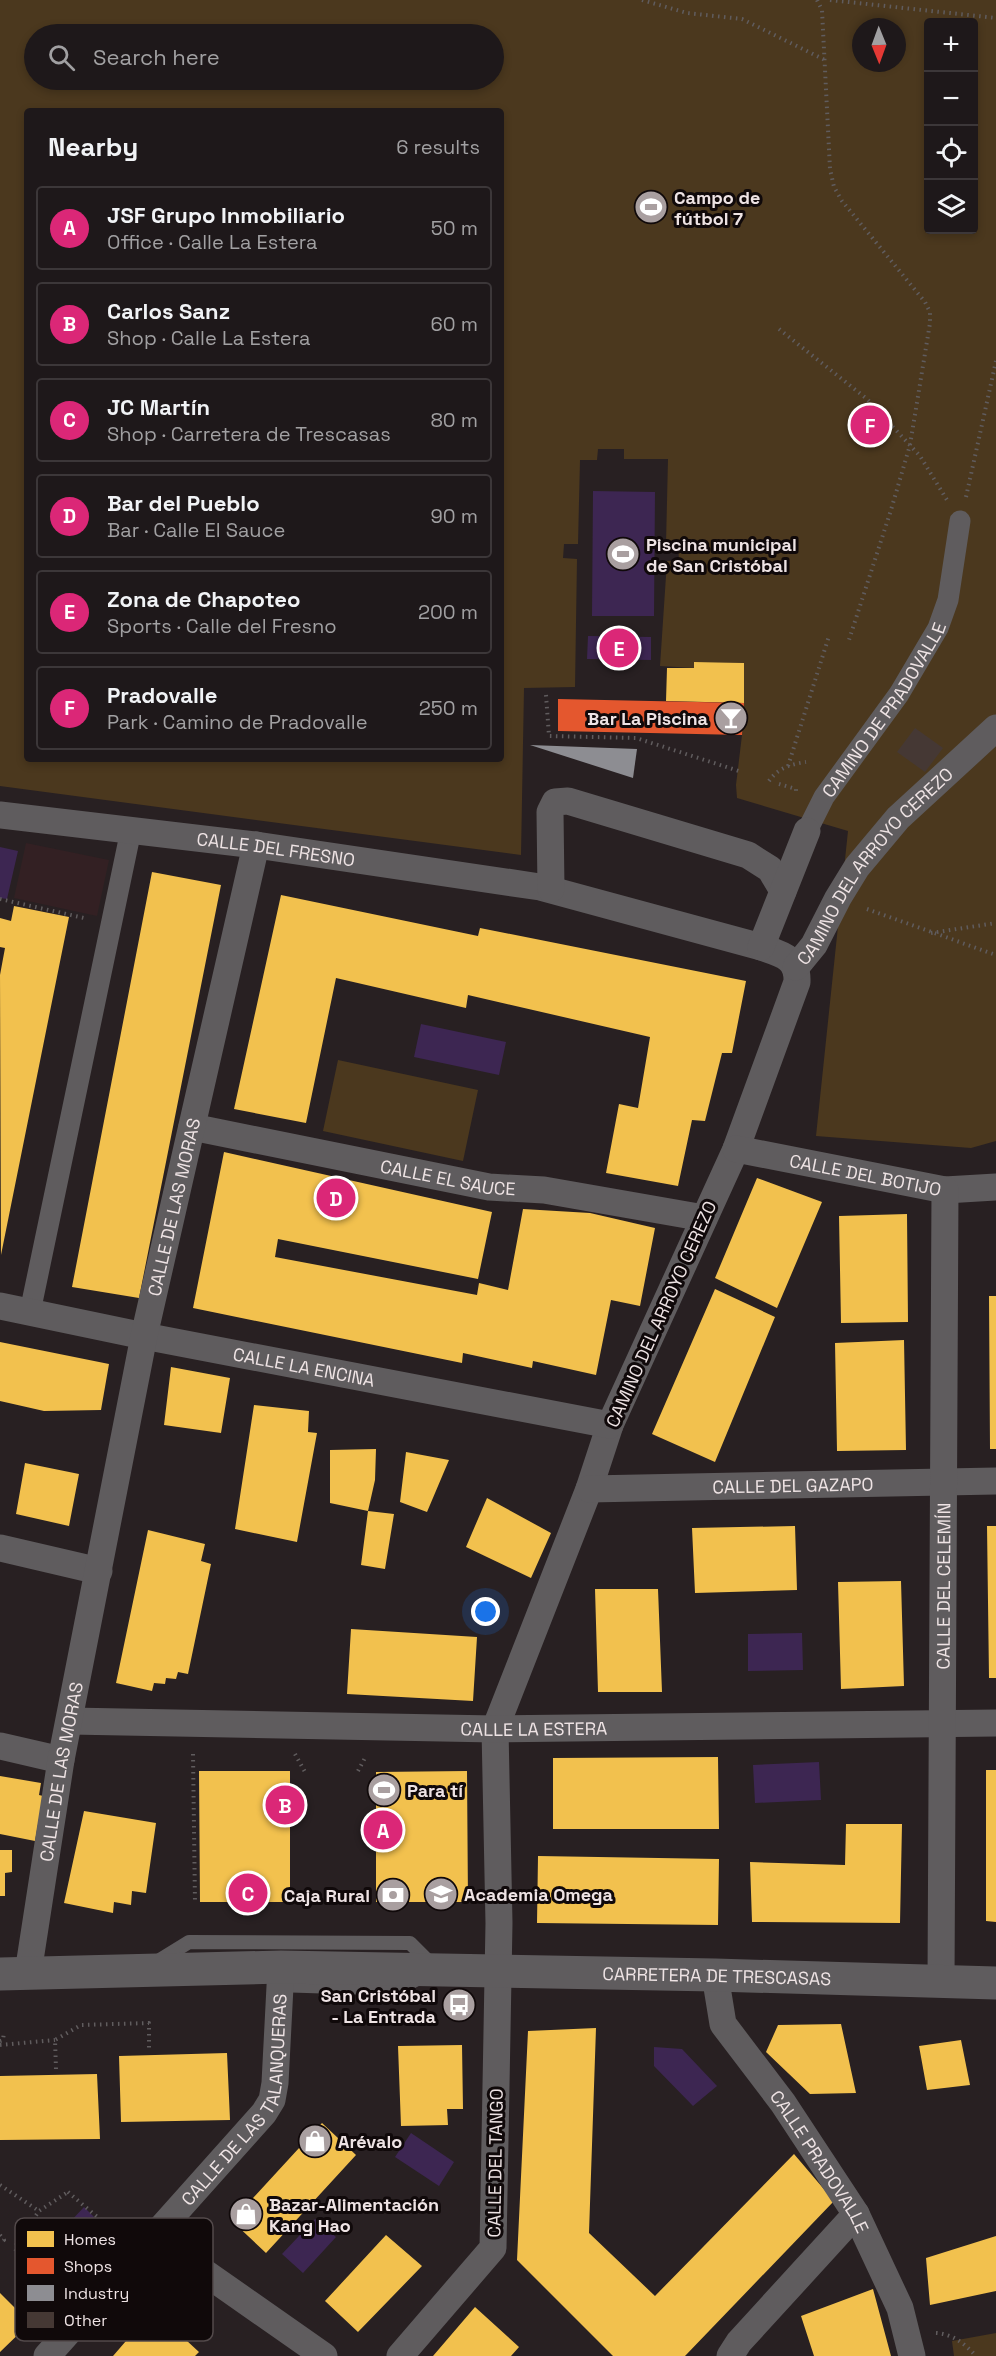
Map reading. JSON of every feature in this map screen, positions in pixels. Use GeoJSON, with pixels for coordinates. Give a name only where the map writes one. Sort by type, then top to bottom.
{"type":"FeatureCollection","features":[{"type":"Feature","properties":{"kind":"street","name":"CAMINO DE PRADOVALLE"},"geometry":{"type":"LineString","coordinates":[[783,891],[824,796],[899,694],[938,628],[948,600],[960,521]]}},
{"type":"Feature","properties":{"kind":"street","name":"CAMINO DEL ARROYO CEREZO"},"geometry":{"type":"LineString","coordinates":[[498,1971],[495,1729],[589,1489],[610,1425],[736,1149],[797,982],[796,967],[814,945],[857,867],[898,818],[996,728]]}},
{"type":"Feature","properties":{"kind":"street"},"geometry":{"type":"LineString","coordinates":[[551,889],[550,812],[552,806],[560,801],[568,801],[748,855],[770,869],[783,891],[760,947]]}},
{"type":"Feature","properties":{"kind":"street","name":"CALLE DEL FRESNO"},"geometry":{"type":"LineString","coordinates":[[0,815],[256,845],[551,889],[760,947],[787,957],[796,967]]}},
{"type":"Feature","properties":{"kind":"street"},"geometry":{"type":"LineString","coordinates":[[30,1312],[131,830]]}},
{"type":"Feature","properties":{"kind":"street","name":"CALLE DE LAS MORAS"},"geometry":{"type":"LineString","coordinates":[[9,1975],[70,1721],[144,1336],[256,845]]}},
{"type":"Feature","properties":{"kind":"street","name":"CALLE EL SAUCE"},"geometry":{"type":"LineString","coordinates":[[192,1127],[489,1187],[544,1190],[704,1218]]}},
{"type":"Feature","properties":{"kind":"street","name":"CALLE DEL BOTIJO"},"geometry":{"type":"LineString","coordinates":[[736,1149],[945,1190],[996,1187]]}},
{"type":"Feature","properties":{"kind":"street","name":"CALLE DEL CELEMÍN"},"geometry":{"type":"LineString","coordinates":[[941,1982],[945,1190]]}},
{"type":"Feature","properties":{"kind":"street","name":"CALLE LA ENCINA"},"geometry":{"type":"LineString","coordinates":[[0,1306],[144,1336],[610,1425]]}},
{"type":"Feature","properties":{"kind":"street","name":"CALLE DEL GAZAPO"},"geometry":{"type":"LineString","coordinates":[[589,1489],[996,1481]]}},
{"type":"Feature","properties":{"kind":"street"},"geometry":{"type":"LineString","coordinates":[[0,1548],[99,1571]]}},
{"type":"Feature","properties":{"kind":"street","name":"CALLE LA ESTERA"},"geometry":{"type":"LineString","coordinates":[[70,1721],[495,1729],[996,1724]]}},
{"type":"Feature","properties":{"kind":"street"},"geometry":{"type":"LineString","coordinates":[[0,1746],[61,1760]]}},
{"type":"Feature","properties":{"kind":"street","name":"CARRETERA DE TRESCASAS"},"geometry":{"type":"LineString","coordinates":[[9,1975],[229,1968],[281,1977],[437,1970],[996,1983]]}},
{"type":"Feature","properties":{"kind":"street","name":"CALLE DEL TANGO"},"geometry":{"type":"LineString","coordinates":[[400,2356],[494,2248],[498,1971]]}},
{"type":"Feature","properties":{"kind":"street","name":"CALLE PRADOVALLE"},"geometry":{"type":"LineString","coordinates":[[716,1975],[723,2024],[783,2103],[856,2214],[889,2282],[906,2328],[912,2356]]}},
{"type":"Feature","properties":{"kind":"street","name":"CALLE DE LAS TALANQUERAS"},"geometry":{"type":"LineString","coordinates":[[170,2218],[264,2113],[272,2100],[281,1977]]}},
{"type":"Feature","properties":{"kind":"street"},"geometry":{"type":"LineString","coordinates":[[730,2356],[739,2342],[856,2214]]}},
{"type":"Feature","properties":{"kind":"street"},"geometry":{"type":"LineString","coordinates":[[213,2278],[324,2356]]}},
{"type":"Feature","properties":{"kind":"street","name":"CALLE DE LAS TALANQUERAS"},"geometry":{"type":"LineString","coordinates":[[47,2356],[60,2341]]}},
{"type":"Feature","properties":{"kind":"lane","name":"CARRETERA DE TRESCASAS"},"geometry":{"type":"LineString","coordinates":[[143,1970],[189,1942],[410,1943],[437,1970]]}},
{"type":"Feature","properties":{"kind":"path"},"geometry":{"type":"LineString","coordinates":[[642,0],[687,13],[742,19],[825,60]]}},
{"type":"Feature","properties":{"kind":"path"},"geometry":{"type":"LineString","coordinates":[[817,0],[822,10],[830,169],[834,187],[842,201],[925,302],[930,312],[910,445],[848,643]]}},
{"type":"Feature","properties":{"kind":"path"},"geometry":{"type":"LineString","coordinates":[[830,0],[996,18]]}},
{"type":"Feature","properties":{"kind":"path"},"geometry":{"type":"LineString","coordinates":[[779,329],[867,399],[920,456],[960,521]]}},
{"type":"Feature","properties":{"kind":"path"},"geometry":{"type":"LineString","coordinates":[[960,521],[996,361]]}},
{"type":"Feature","properties":{"kind":"path"},"geometry":{"type":"LineString","coordinates":[[788,766],[828,636]]}},
{"type":"Feature","properties":{"kind":"path"},"geometry":{"type":"LineString","coordinates":[[546,695],[549,736],[636,738],[742,772]]}},
{"type":"Feature","properties":{"kind":"path"},"geometry":{"type":"LineString","coordinates":[[589,738],[590,732]]}},
{"type":"Feature","properties":{"kind":"path"},"geometry":{"type":"LineString","coordinates":[[769,781],[788,766],[806,762]]}},
{"type":"Feature","properties":{"kind":"path"},"geometry":{"type":"LineString","coordinates":[[838,898],[996,955]]}},
{"type":"Feature","properties":{"kind":"path"},"geometry":{"type":"LineString","coordinates":[[0,899],[112,923]]}},
{"type":"Feature","properties":{"kind":"path"},"geometry":{"type":"LineString","coordinates":[[930,933],[996,923]]}},
{"type":"Feature","properties":{"kind":"path"},"geometry":{"type":"LineString","coordinates":[[192,1723],[195,1903]]}},
{"type":"Feature","properties":{"kind":"path"},"geometry":{"type":"LineString","coordinates":[[0,2043],[55,2040],[81,2025],[149,2024],[149,2051]]}},
{"type":"Feature","properties":{"kind":"path"},"geometry":{"type":"LineString","coordinates":[[0,2043],[4,2032]]}},
{"type":"Feature","properties":{"kind":"path"},"geometry":{"type":"LineString","coordinates":[[55,2040],[56,2069]]}},
{"type":"Feature","properties":{"kind":"path"},"geometry":{"type":"LineString","coordinates":[[0,2185],[39,2211]]}},
{"type":"Feature","properties":{"kind":"path"},"geometry":{"type":"LineString","coordinates":[[34,2218],[39,2211],[68,2192],[98,2218]]}},
{"type":"Feature","properties":{"kind":"path"},"geometry":{"type":"LineString","coordinates":[[0,2235],[4,2240],[0,2242]]}},
{"type":"Feature","properties":{"kind":"path"},"geometry":{"type":"LineString","coordinates":[[906,2328],[946,2334],[966,2345],[976,2356]]}},
{"type":"Feature","properties":{"kind":"shaded area"},"geometry":{"type":"Polygon","coordinates":[[[0,0],[996,0],[996,1141],[971,1148],[816,1136],[848,831],[737,798],[744,663],[695,662],[694,668],[660,666],[667,561],[679,561],[678,544],[666,544],[668,459],[624,459],[624,449],[598,449],[597,460],[580,460],[578,544],[564,544],[563,558],[577,559],[575,687],[524,688],[521,855],[0,786],[0,0]]]}},
{"type":"Feature","properties":{"kind":"shaded area","name":"Piscina municipal de San Cristóbal"},"geometry":{"type":"Polygon","coordinates":[[[593,491],[655,492],[654,616],[592,616],[593,491]]]}},
{"type":"Feature","properties":{"kind":"shaded area"},"geometry":{"type":"Polygon","coordinates":[[[588,636],[651,637],[651,660],[587,659],[588,636]]]}},
{"type":"Feature","properties":{"kind":"shaded area"},"geometry":{"type":"Polygon","coordinates":[[[26,843],[109,860],[97,916],[14,898],[26,843]]]}},
{"type":"Feature","properties":{"kind":"shaded area"},"geometry":{"type":"Polygon","coordinates":[[[0,847],[18,851],[7,899],[0,898],[0,847]]]}},
{"type":"Feature","properties":{"kind":"shaded area"},"geometry":{"type":"Polygon","coordinates":[[[421,1024],[506,1042],[499,1075],[414,1057],[421,1024]]]}},
{"type":"Feature","properties":{"kind":"shaded area"},"geometry":{"type":"Polygon","coordinates":[[[338,1060],[478,1090],[463,1161],[323,1131],[338,1060]]]}},
{"type":"Feature","properties":{"kind":"shaded area"},"geometry":{"type":"Polygon","coordinates":[[[802,1633],[803,1670],[748,1671],[748,1634],[802,1633]]]}},
{"type":"Feature","properties":{"kind":"shaded area"},"geometry":{"type":"Polygon","coordinates":[[[819,1762],[821,1800],[755,1803],[753,1765],[819,1762]]]}},
{"type":"Feature","properties":{"kind":"shaded area"},"geometry":{"type":"Polygon","coordinates":[[[654,2047],[682,2049],[717,2086],[693,2106],[654,2066],[654,2047]]]}},
{"type":"Feature","properties":{"kind":"shaded area"},"geometry":{"type":"Polygon","coordinates":[[[411,2133],[454,2162],[439,2186],[395,2157],[411,2133]]]}},
{"type":"Feature","properties":{"kind":"shaded area"},"geometry":{"type":"Polygon","coordinates":[[[84,2207],[95,2218],[74,2218],[84,2207]]]}},
{"type":"Feature","properties":{"kind":"shaded area"},"geometry":{"type":"Polygon","coordinates":[[[315,2219],[336,2237],[303,2273],[282,2254],[315,2219]]]}},
{"type":"Feature","properties":{"kind":"shaded area"},"geometry":{"type":"Polygon","coordinates":[[[996,2333],[996,2356],[954,2356],[952,2341],[996,2333]]]}},
{"type":"Feature","properties":{"kind":"building: Homes"},"geometry":{"type":"Polygon","coordinates":[[[694,662],[744,663],[744,703],[666,701],[667,668],[694,668],[694,662]]]}},
{"type":"Feature","properties":{"kind":"building: Homes"},"geometry":{"type":"Polygon","coordinates":[[[152,872],[221,885],[139,1298],[72,1287],[152,872]]]}},
{"type":"Feature","properties":{"kind":"building: Homes"},"geometry":{"type":"Polygon","coordinates":[[[281,895],[478,936],[480,928],[746,981],[732,1053],[722,1053],[705,1121],[692,1120],[678,1186],[606,1173],[619,1104],[638,1108],[650,1037],[468,995],[466,1008],[336,978],[306,1123],[234,1109],[281,895]]]}},
{"type":"Feature","properties":{"kind":"building: Homes"},"geometry":{"type":"Polygon","coordinates":[[[14,906],[69,917],[1,1255],[0,975],[5,948],[0,947],[0,918],[11,921],[14,906]]]}},
{"type":"Feature","properties":{"kind":"building: Homes"},"geometry":{"type":"Polygon","coordinates":[[[224,1152],[492,1212],[478,1279],[278,1239],[275,1257],[477,1295],[479,1283],[508,1290],[523,1209],[590,1213],[655,1228],[640,1306],[611,1300],[596,1375],[533,1361],[532,1368],[463,1353],[462,1363],[193,1308],[224,1152]]]}},
{"type":"Feature","properties":{"kind":"building: Homes"},"geometry":{"type":"Polygon","coordinates":[[[757,1178],[822,1202],[777,1308],[715,1278],[757,1178]]]}},
{"type":"Feature","properties":{"kind":"building: Homes"},"geometry":{"type":"Polygon","coordinates":[[[907,1214],[908,1322],[841,1323],[839,1216],[907,1214]]]}},
{"type":"Feature","properties":{"kind":"building: Homes"},"geometry":{"type":"Polygon","coordinates":[[[715,1289],[775,1317],[715,1462],[652,1434],[715,1289]]]}},
{"type":"Feature","properties":{"kind":"building: Homes"},"geometry":{"type":"Polygon","coordinates":[[[989,1296],[996,1296],[996,1449],[990,1449],[989,1296]]]}},
{"type":"Feature","properties":{"kind":"building: Homes"},"geometry":{"type":"Polygon","coordinates":[[[904,1340],[906,1450],[837,1451],[835,1343],[904,1340]]]}},
{"type":"Feature","properties":{"kind":"building: Homes"},"geometry":{"type":"Polygon","coordinates":[[[0,1342],[109,1364],[101,1410],[44,1411],[0,1401],[0,1342]]]}},
{"type":"Feature","properties":{"kind":"building: Homes"},"geometry":{"type":"Polygon","coordinates":[[[171,1367],[230,1378],[221,1433],[164,1425],[171,1367]]]}},
{"type":"Feature","properties":{"kind":"building: Homes"},"geometry":{"type":"Polygon","coordinates":[[[254,1405],[309,1411],[308,1432],[317,1433],[297,1542],[235,1529],[254,1405]]]}},
{"type":"Feature","properties":{"kind":"building: Homes"},"geometry":{"type":"Polygon","coordinates":[[[376,1449],[375,1480],[368,1511],[330,1503],[330,1450],[376,1449]]]}},
{"type":"Feature","properties":{"kind":"building: Homes"},"geometry":{"type":"Polygon","coordinates":[[[406,1452],[449,1460],[427,1512],[400,1502],[406,1452]]]}},
{"type":"Feature","properties":{"kind":"building: Homes"},"geometry":{"type":"Polygon","coordinates":[[[25,1463],[79,1474],[69,1526],[16,1514],[25,1463]]]}},
{"type":"Feature","properties":{"kind":"building: Homes"},"geometry":{"type":"Polygon","coordinates":[[[487,1498],[551,1533],[531,1578],[466,1547],[487,1498]]]}},
{"type":"Feature","properties":{"kind":"building: Homes"},"geometry":{"type":"Polygon","coordinates":[[[368,1511],[394,1514],[385,1569],[361,1565],[368,1511]]]}},
{"type":"Feature","properties":{"kind":"building: Homes"},"geometry":{"type":"Polygon","coordinates":[[[795,1526],[797,1590],[695,1593],[692,1528],[795,1526]]]}},
{"type":"Feature","properties":{"kind":"building: Homes"},"geometry":{"type":"Polygon","coordinates":[[[987,1526],[996,1526],[996,1678],[989,1678],[987,1526]]]}},
{"type":"Feature","properties":{"kind":"building: Homes"},"geometry":{"type":"Polygon","coordinates":[[[148,1530],[205,1544],[201,1561],[211,1564],[188,1674],[178,1672],[176,1679],[166,1678],[165,1684],[154,1683],[152,1691],[116,1683],[148,1530]]]}},
{"type":"Feature","properties":{"kind":"building: Homes"},"geometry":{"type":"Polygon","coordinates":[[[901,1581],[904,1686],[841,1689],[838,1582],[901,1581]]]}},
{"type":"Feature","properties":{"kind":"building: Homes"},"geometry":{"type":"Polygon","coordinates":[[[595,1589],[658,1589],[662,1692],[598,1692],[595,1589]]]}},
{"type":"Feature","properties":{"kind":"building: Homes"},"geometry":{"type":"Polygon","coordinates":[[[351,1629],[477,1637],[473,1701],[347,1694],[351,1629]]]}},
{"type":"Feature","properties":{"kind":"building: Homes"},"geometry":{"type":"Polygon","coordinates":[[[718,1757],[719,1829],[553,1829],[553,1758],[718,1757]]]}},
{"type":"Feature","properties":{"kind":"building: Homes"},"geometry":{"type":"Polygon","coordinates":[[[986,1770],[996,1770],[996,1922],[986,1921],[986,1770]]]}},
{"type":"Feature","properties":{"kind":"building: Homes"},"geometry":{"type":"Polygon","coordinates":[[[199,1771],[290,1771],[290,1902],[200,1902],[199,1771]]]}},
{"type":"Feature","properties":{"kind":"building: Homes"},"geometry":{"type":"Polygon","coordinates":[[[467,1771],[468,1902],[376,1902],[376,1772],[467,1771]]]}},
{"type":"Feature","properties":{"kind":"building: Homes"},"geometry":{"type":"Polygon","coordinates":[[[0,1776],[41,1783],[39,1795],[43,1796],[35,1841],[0,1834],[0,1776]]]}},
{"type":"Feature","properties":{"kind":"building: Homes"},"geometry":{"type":"Polygon","coordinates":[[[84,1811],[156,1823],[146,1893],[132,1891],[131,1905],[114,1902],[113,1913],[64,1903],[84,1811]]]}},
{"type":"Feature","properties":{"kind":"building: Homes"},"geometry":{"type":"Polygon","coordinates":[[[846,1824],[902,1824],[900,1923],[752,1922],[750,1862],[845,1865],[846,1824]]]}},
{"type":"Feature","properties":{"kind":"building: Homes"},"geometry":{"type":"Polygon","coordinates":[[[0,1850],[12,1850],[12,1872],[5,1873],[5,1896],[0,1896],[0,1850]]]}},
{"type":"Feature","properties":{"kind":"building: Homes"},"geometry":{"type":"Polygon","coordinates":[[[538,1856],[719,1859],[718,1925],[537,1923],[538,1856]]]}},
{"type":"Feature","properties":{"kind":"building: Homes"},"geometry":{"type":"Polygon","coordinates":[[[452,1992],[466,1992],[465,2013],[451,2013],[452,1992]]]}},
{"type":"Feature","properties":{"kind":"building: Homes"},"geometry":{"type":"Polygon","coordinates":[[[841,2024],[856,2093],[810,2094],[766,2052],[778,2025],[841,2024]]]}},
{"type":"Feature","properties":{"kind":"building: Homes"},"geometry":{"type":"Polygon","coordinates":[[[596,2028],[589,2233],[655,2296],[794,2154],[834,2201],[685,2356],[613,2356],[517,2260],[528,2031],[596,2028]]]}},
{"type":"Feature","properties":{"kind":"building: Homes"},"geometry":{"type":"Polygon","coordinates":[[[961,2040],[970,2085],[927,2090],[919,2046],[961,2040]]]}},
{"type":"Feature","properties":{"kind":"building: Homes"},"geometry":{"type":"Polygon","coordinates":[[[462,2045],[463,2109],[447,2109],[448,2125],[401,2126],[398,2046],[462,2045]]]}},
{"type":"Feature","properties":{"kind":"building: Homes"},"geometry":{"type":"Polygon","coordinates":[[[227,2053],[230,2120],[121,2122],[119,2056],[227,2053]]]}},
{"type":"Feature","properties":{"kind":"building: Homes"},"geometry":{"type":"Polygon","coordinates":[[[97,2074],[100,2139],[0,2140],[0,2076],[97,2074]]]}},
{"type":"Feature","properties":{"kind":"building: Homes"},"geometry":{"type":"Polygon","coordinates":[[[322,2123],[356,2155],[266,2253],[232,2221],[322,2123]]]}},
{"type":"Feature","properties":{"kind":"building: Homes"},"geometry":{"type":"Polygon","coordinates":[[[386,2235],[422,2266],[358,2332],[325,2301],[386,2235]]]}},
{"type":"Feature","properties":{"kind":"building: Homes"},"geometry":{"type":"Polygon","coordinates":[[[996,2236],[996,2291],[930,2305],[926,2258],[996,2236]]]}},
{"type":"Feature","properties":{"kind":"building: Homes"},"geometry":{"type":"Polygon","coordinates":[[[873,2289],[891,2356],[814,2356],[801,2316],[873,2289]]]}},
{"type":"Feature","properties":{"kind":"building: Homes"},"geometry":{"type":"Polygon","coordinates":[[[0,2293],[15,2308],[15,2338],[0,2352],[0,2293]]]}},
{"type":"Feature","properties":{"kind":"building: Homes"},"geometry":{"type":"Polygon","coordinates":[[[475,2307],[519,2347],[511,2356],[433,2356],[475,2307]]]}},
{"type":"Feature","properties":{"kind":"building: Homes"},"geometry":{"type":"Polygon","coordinates":[[[126,2341],[187,2341],[199,2352],[195,2356],[113,2356],[126,2341]]]}},
{"type":"Feature","properties":{"kind":"building: Shops"},"geometry":{"type":"Polygon","coordinates":[[[558,699],[744,703],[742,735],[558,731],[558,699]]]}},
{"type":"Feature","properties":{"kind":"building: Industry"},"geometry":{"type":"Polygon","coordinates":[[[530,745],[637,749],[633,778],[530,745]]]}},
{"type":"Feature","properties":{"kind":"building: Other"},"geometry":{"type":"Polygon","coordinates":[[[915,728],[943,748],[925,772],[897,752],[915,728]]]}},
{"type":"Feature","properties":{"kind":"place","name":"Campo de fútbol 7"},"geometry":{"type":"Point","coordinates":[651,207]}},
{"type":"Feature","properties":{"kind":"place","name":"Pradovalle"},"geometry":{"type":"Point","coordinates":[870,425]}},
{"type":"Feature","properties":{"kind":"place","name":"Piscina municipal de San Cristóbal"},"geometry":{"type":"Point","coordinates":[623,554]}},
{"type":"Feature","properties":{"kind":"place","name":"Zona de Chapoteo"},"geometry":{"type":"Point","coordinates":[619,648]}},
{"type":"Feature","properties":{"kind":"place","name":"Bar La Piscina"},"geometry":{"type":"Point","coordinates":[731,718]}},
{"type":"Feature","properties":{"kind":"place","name":"Bar del Pueblo"},"geometry":{"type":"Point","coordinates":[336,1198]}},
{"type":"Feature","properties":{"kind":"place","name":"Para tí"},"geometry":{"type":"Point","coordinates":[384,1790]}},
{"type":"Feature","properties":{"kind":"place","name":"Carlos Sanz"},"geometry":{"type":"Point","coordinates":[285,1805]}},
{"type":"Feature","properties":{"kind":"place","name":"JSF Grupo Inmobiliario"},"geometry":{"type":"Point","coordinates":[383,1830]}},
{"type":"Feature","properties":{"kind":"place","name":"JC Martín"},"geometry":{"type":"Point","coordinates":[248,1893]}},
{"type":"Feature","properties":{"kind":"place","name":"Academia Omega"},"geometry":{"type":"Point","coordinates":[441,1894]}},
{"type":"Feature","properties":{"kind":"place","name":"Caja Rural"},"geometry":{"type":"Point","coordinates":[393,1895]}},
{"type":"Feature","properties":{"kind":"place","name":"San Cristóbal - La Entrada"},"geometry":{"type":"Point","coordinates":[459,2005]}},
{"type":"Feature","properties":{"kind":"place","name":"Arévalo"},"geometry":{"type":"Point","coordinates":[315,2141]}},
{"type":"Feature","properties":{"kind":"place","name":"Bazar-Alimentación Kang Hao"},"geometry":{"type":"Point","coordinates":[246,2214]}}]}
